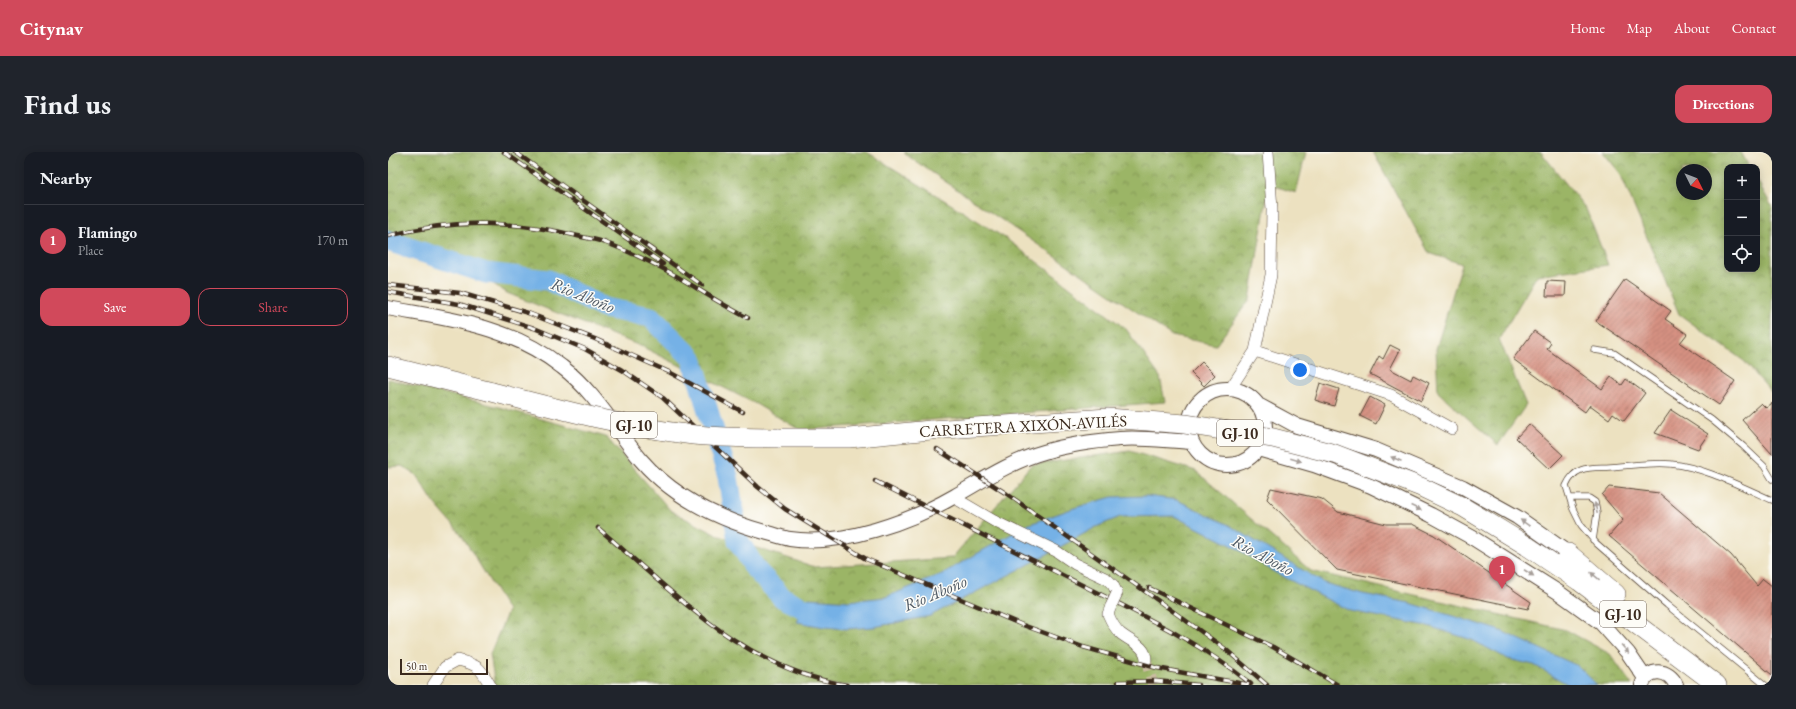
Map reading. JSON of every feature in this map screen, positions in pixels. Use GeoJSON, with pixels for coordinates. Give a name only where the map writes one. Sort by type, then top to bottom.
{"type":"FeatureCollection","features":[{"type":"Feature","properties":{"kind":"highway","name":"CARRETERA XIXÓN-AVILÉS"},"geometry":{"type":"LineString","coordinates":[[388,366],[621,423],[686,434],[731,438],[849,438],[930,430],[1108,418],[1185,424],[1273,438],[1335,454],[1421,487],[1463,507],[1579,580],[1718,685]]}},
{"type":"Feature","properties":{"kind":"highway"},"geometry":{"type":"LineString","coordinates":[[1568,553],[1691,657],[1718,685]]}},
{"type":"Feature","properties":{"kind":"street"},"geometry":{"type":"LineString","coordinates":[[1230,389],[1255,351],[1271,275],[1272,209],[1268,152]]}},
{"type":"Feature","properties":{"kind":"street"},"geometry":{"type":"LineString","coordinates":[[388,308],[476,325],[511,336],[545,354],[578,381],[642,461],[665,484],[688,501],[711,512],[749,528],[791,539],[817,540],[845,537],[891,525],[926,511],[1022,459],[1044,451],[1121,439],[1192,442]]}},
{"type":"Feature","properties":{"kind":"street"},"geometry":{"type":"LineString","coordinates":[[1255,351],[1391,395],[1452,429]]}},
{"type":"Feature","properties":{"kind":"street"},"geometry":{"type":"LineString","coordinates":[[1260,406],[1266,428],[1264,440],[1258,450],[1246,460],[1231,465],[1215,464],[1201,455],[1192,442],[1189,430],[1190,417],[1196,405],[1205,396],[1217,390],[1230,389],[1247,394],[1260,406],[1297,426],[1376,450],[1463,487],[1517,517],[1568,553]]}},
{"type":"Feature","properties":{"kind":"street"},"geometry":{"type":"LineString","coordinates":[[1258,450],[1314,465],[1371,486],[1431,515],[1473,538],[1558,592],[1601,623],[1628,653],[1643,682],[1654,672],[1665,673],[1670,676],[1676,685]]}},
{"type":"Feature","properties":{"kind":"street"},"geometry":{"type":"LineString","coordinates":[[953,497],[994,521],[1056,551],[1075,564],[1107,579],[1113,585],[1117,593],[1108,614],[1120,633],[1137,644],[1146,654],[1146,660]]}},
{"type":"Feature","properties":{"kind":"street"},"geometry":{"type":"LineString","coordinates":[[433,685],[445,667],[458,660],[474,664],[483,672],[490,685]]}},
{"type":"Feature","properties":{"kind":"lane"},"geometry":{"type":"LineString","coordinates":[[1594,350],[1614,353],[1701,412],[1743,446],[1764,466],[1772,479]]}},
{"type":"Feature","properties":{"kind":"lane"},"geometry":{"type":"LineString","coordinates":[[1765,685],[1667,604],[1593,540],[1582,525],[1566,486],[1570,476],[1584,469],[1671,464],[1692,468],[1772,499]]}},
{"type":"Feature","properties":{"kind":"lane"},"geometry":{"type":"LineString","coordinates":[[1570,498],[1588,498],[1595,502],[1597,513],[1596,528],[1593,540]]}},
{"type":"Feature","properties":{"kind":"green space"},"geometry":{"type":"Polygon","coordinates":[[[388,152],[867,152],[1005,238],[1126,329],[1160,377],[1165,402],[800,430],[756,404],[643,347],[507,293],[444,251],[388,243],[388,152]]]}},
{"type":"Feature","properties":{"kind":"green space"},"geometry":{"type":"Polygon","coordinates":[[[905,152],[1306,152],[1296,193],[1269,184],[1250,299],[1216,345],[1172,336],[905,154],[905,152]]]}},
{"type":"Feature","properties":{"kind":"green space"},"geometry":{"type":"Polygon","coordinates":[[[1373,152],[1541,152],[1586,209],[1608,265],[1537,275],[1499,339],[1526,405],[1498,445],[1438,392],[1436,349],[1462,264],[1429,253],[1373,152]]]}},
{"type":"Feature","properties":{"kind":"green space"},"geometry":{"type":"Polygon","coordinates":[[[1603,152],[1741,152],[1747,164],[1724,164],[1724,272],[1760,272],[1760,185],[1772,207],[1772,393],[1744,361],[1679,314],[1620,173],[1603,152]]]}},
{"type":"Feature","properties":{"kind":"green space"},"geometry":{"type":"Polygon","coordinates":[[[388,379],[495,406],[606,437],[671,511],[717,535],[815,567],[952,558],[1031,465],[1130,451],[1196,471],[1311,571],[1566,630],[1610,654],[1632,685],[495,685],[490,654],[508,611],[461,534],[435,504],[416,475],[402,466],[388,467],[388,379]]]}},
{"type":"Feature","properties":{"kind":"water"},"geometry":{"type":"Polygon","coordinates":[[[1147,496],[1177,500],[1229,525],[1324,583],[1363,594],[1410,603],[1499,630],[1578,666],[1597,685],[1569,685],[1534,665],[1508,659],[1472,640],[1428,626],[1350,611],[1274,572],[1233,546],[1174,516],[1120,517],[1096,527],[1024,567],[930,616],[874,627],[846,629],[797,622],[809,598],[849,601],[886,597],[940,575],[1027,525],[1074,508],[1112,497],[1147,496]]]}},
{"type":"Feature","properties":{"kind":"building"},"geometry":{"type":"Polygon","coordinates":[[[1625,279],[1671,311],[1665,319],[1687,334],[1680,343],[1735,381],[1719,405],[1596,321],[1625,279]]]}},
{"type":"Feature","properties":{"kind":"building"},"geometry":{"type":"Polygon","coordinates":[[[1547,281],[1566,282],[1565,296],[1546,296],[1547,281]]]}},
{"type":"Feature","properties":{"kind":"building"},"geometry":{"type":"Polygon","coordinates":[[[1534,331],[1551,343],[1547,349],[1602,389],[1611,377],[1622,385],[1626,379],[1645,393],[1624,421],[1613,413],[1609,419],[1590,405],[1585,412],[1513,359],[1534,331]]]}},
{"type":"Feature","properties":{"kind":"building"},"geometry":{"type":"Polygon","coordinates":[[[1390,345],[1400,350],[1390,369],[1411,380],[1413,375],[1429,383],[1421,401],[1370,374],[1379,356],[1383,359],[1390,345]]]}},
{"type":"Feature","properties":{"kind":"building"},"geometry":{"type":"Polygon","coordinates":[[[1202,362],[1215,375],[1204,386],[1191,373],[1202,362]]]}},
{"type":"Feature","properties":{"kind":"building"},"geometry":{"type":"Polygon","coordinates":[[[1320,383],[1339,389],[1334,406],[1315,400],[1320,383]]]}},
{"type":"Feature","properties":{"kind":"building"},"geometry":{"type":"Polygon","coordinates":[[[1370,397],[1385,405],[1376,424],[1360,416],[1370,397]]]}},
{"type":"Feature","properties":{"kind":"building"},"geometry":{"type":"Polygon","coordinates":[[[1761,403],[1766,408],[1772,403],[1772,454],[1742,420],[1761,403]]]}},
{"type":"Feature","properties":{"kind":"building"},"geometry":{"type":"Polygon","coordinates":[[[1671,410],[1708,434],[1698,449],[1655,433],[1671,410]]]}},
{"type":"Feature","properties":{"kind":"building"},"geometry":{"type":"Polygon","coordinates":[[[1529,424],[1563,455],[1549,469],[1516,438],[1529,424]]]}},
{"type":"Feature","properties":{"kind":"building"},"geometry":{"type":"Polygon","coordinates":[[[1609,487],[1659,493],[1731,555],[1757,586],[1763,579],[1772,586],[1772,675],[1609,536],[1623,520],[1602,495],[1609,487]]]}},
{"type":"Feature","properties":{"kind":"building"},"geometry":{"type":"Polygon","coordinates":[[[1271,488],[1322,499],[1338,512],[1386,524],[1412,524],[1434,535],[1531,602],[1528,609],[1337,570],[1267,499],[1271,488]]]}},
{"type":"Feature","properties":{"kind":"waterway","name":"Rio Aboño"},"geometry":{"type":"LineString","coordinates":[[388,241],[486,273],[548,280],[604,308],[651,317],[692,358],[728,477],[738,540],[756,570],[783,598],[812,612],[831,614]]}},
{"type":"Feature","properties":{"kind":"tunnel"},"geometry":{"type":"LineString","coordinates":[[1146,660],[1153,685]]}},
{"type":"Feature","properties":{"kind":"railway"},"geometry":{"type":"LineString","coordinates":[[504,152],[663,264]]}},
{"type":"Feature","properties":{"kind":"railway"},"geometry":{"type":"LineString","coordinates":[[515,152],[702,285]]}},
{"type":"Feature","properties":{"kind":"railway"},"geometry":{"type":"LineString","coordinates":[[388,236],[411,230],[457,224],[504,224],[550,230],[594,240],[619,248],[656,265],[748,318]]}},
{"type":"Feature","properties":{"kind":"railway"},"geometry":{"type":"LineString","coordinates":[[388,285],[460,293],[528,313],[595,339],[669,372],[743,412]]}},
{"type":"Feature","properties":{"kind":"railway"},"geometry":{"type":"LineString","coordinates":[[388,292],[459,304],[534,328],[585,349],[622,370],[663,398],[758,487],[785,509],[866,559],[1020,624],[1083,647],[1157,668],[1250,685]]}},
{"type":"Feature","properties":{"kind":"railway"},"geometry":{"type":"LineString","coordinates":[[937,449],[1007,494],[1153,597],[1224,648],[1267,685]]}},
{"type":"Feature","properties":{"kind":"railway"},"geometry":{"type":"LineString","coordinates":[[875,481],[1170,630],[1212,655],[1251,684]]}},
{"type":"Feature","properties":{"kind":"railway"},"geometry":{"type":"LineString","coordinates":[[598,528],[683,602],[712,625],[743,645],[775,663],[810,676],[847,685]]}},
{"type":"Feature","properties":{"kind":"railway"},"geometry":{"type":"LineString","coordinates":[[1149,588],[1273,647],[1338,685]]}},
{"type":"Feature","properties":{"kind":"railway"},"geometry":{"type":"LineString","coordinates":[[1118,682],[1156,681],[1198,685]]}},
{"type":"Feature","properties":{"kind":"place","name":"Flamingo"},"geometry":{"type":"Point","coordinates":[1502,589]}}]}
